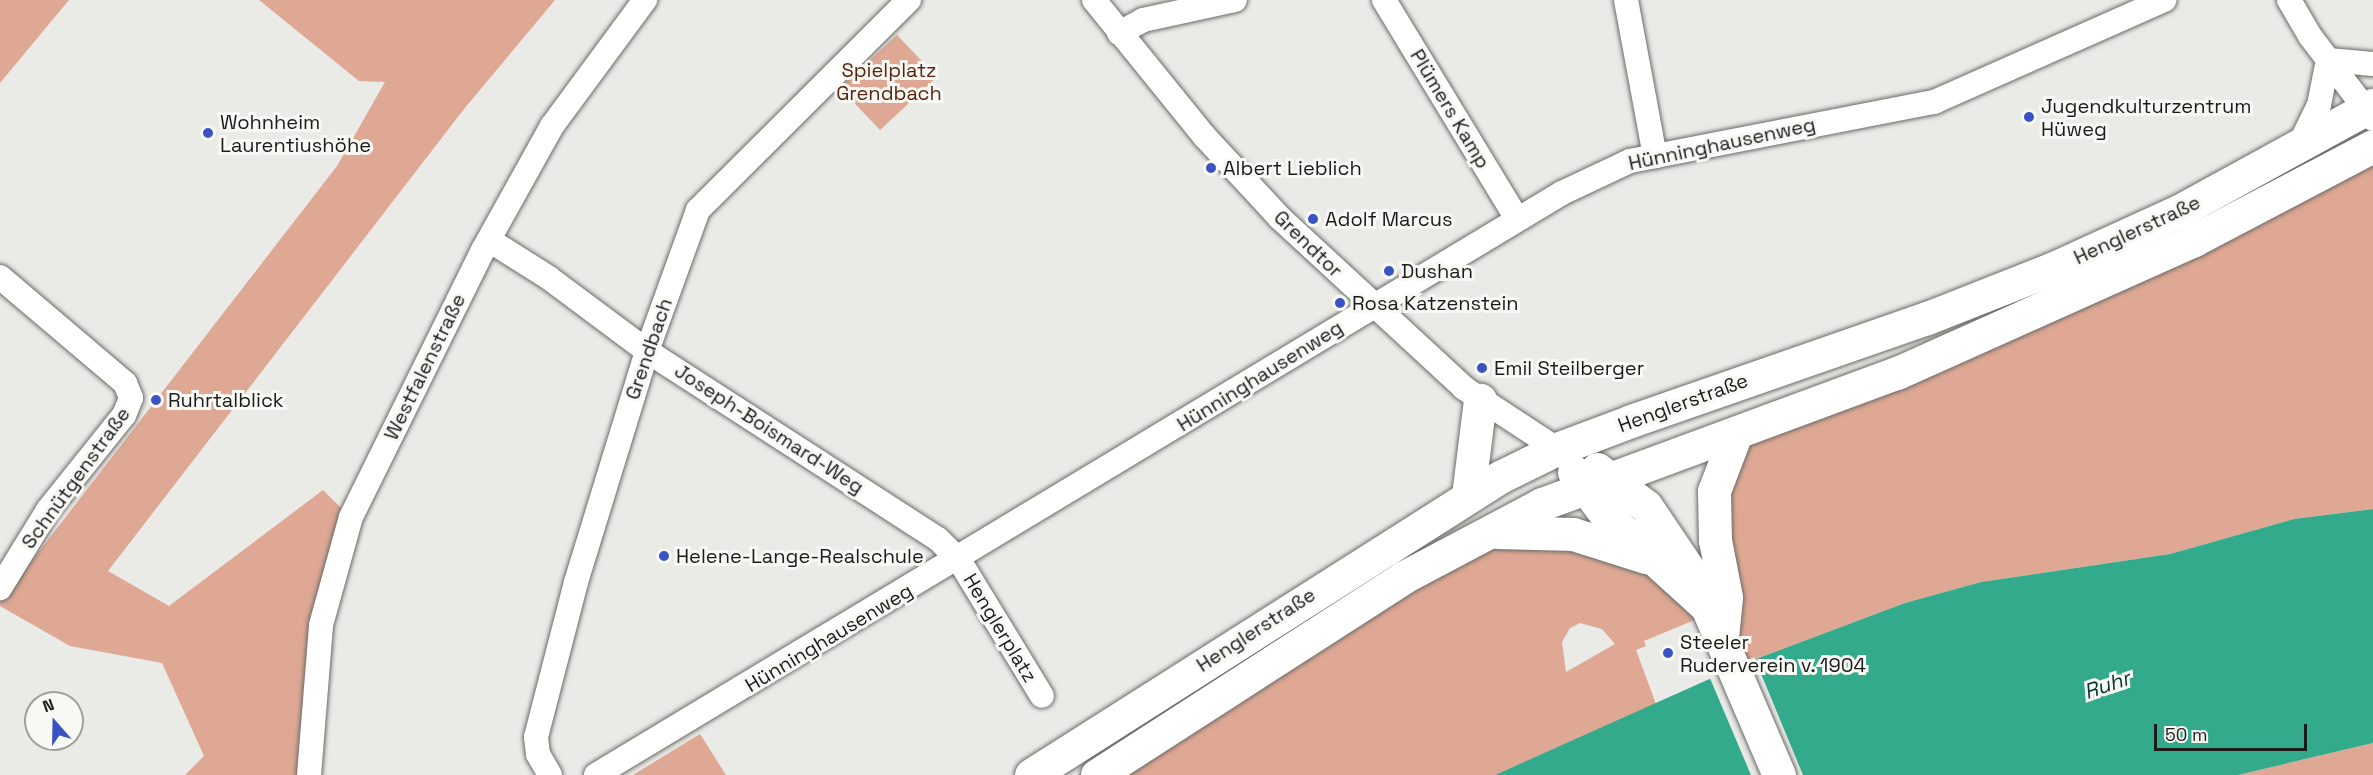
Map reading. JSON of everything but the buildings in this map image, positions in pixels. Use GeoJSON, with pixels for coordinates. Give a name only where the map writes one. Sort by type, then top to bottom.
{"type":"FeatureCollection","features":[{"type":"Feature","properties":{"kind":"main road","name":"Henglerstraße"},"geometry":{"type":"LineString","coordinates":[[1031,775],[1468,496],[1557,449],[1927,318],[2054,268],[2179,211],[2371,110]]}},
{"type":"Feature","properties":{"kind":"main road","name":"Henglerstraße"},"geometry":{"type":"LineString","coordinates":[[1096,775],[1404,577],[1596,477],[1736,433],[1897,373],[2087,291],[2194,240],[2373,146]]}},
{"type":"Feature","properties":{"kind":"main road"},"geometry":{"type":"LineString","coordinates":[[1468,496],[1480,400]]}},
{"type":"Feature","properties":{"kind":"main road"},"geometry":{"type":"LineString","coordinates":[[1605,432],[1596,477],[1606,515],[1707,607],[1779,775]]}},
{"type":"Feature","properties":{"kind":"main road"},"geometry":{"type":"LineString","coordinates":[[1726,648],[1726,597],[1715,540],[1714,491],[1736,433]]}},
{"type":"Feature","properties":{"kind":"main road"},"geometry":{"type":"LineString","coordinates":[[1557,449],[1596,477],[1646,506],[1680,552],[1707,598],[1707,607]]}},
{"type":"Feature","properties":{"kind":"main road"},"geometry":{"type":"LineString","coordinates":[[1489,532],[1572,534],[1653,559]]}},
{"type":"Feature","properties":{"kind":"street","name":"Westfalenstraße"},"geometry":{"type":"LineString","coordinates":[[309,775],[321,625],[348,527],[489,240],[557,118],[645,0]]}},
{"type":"Feature","properties":{"kind":"street","name":"Grendbach"},"geometry":{"type":"LineString","coordinates":[[550,775],[538,754],[536,737],[576,582],[647,351],[698,210],[776,129],[909,0]]}},
{"type":"Feature","properties":{"kind":"street","name":"Grendtor"},"geometry":{"type":"LineString","coordinates":[[1094,0],[1119,33],[1280,218],[1480,400],[1557,449]]}},
{"type":"Feature","properties":{"kind":"street"},"geometry":{"type":"LineString","coordinates":[[1119,33],[1143,20],[1235,0]]}},
{"type":"Feature","properties":{"kind":"street","name":"Plümers Kamp"},"geometry":{"type":"LineString","coordinates":[[1384,0],[1517,219]]}},
{"type":"Feature","properties":{"kind":"street"},"geometry":{"type":"LineString","coordinates":[[1626,0],[1655,156]]}},
{"type":"Feature","properties":{"kind":"street","name":"Hünninghausenweg"},"geometry":{"type":"LineString","coordinates":[[596,775],[959,560],[1373,305],[1517,219],[1608,170],[1655,156],[1934,102],[2164,0]]}},
{"type":"Feature","properties":{"kind":"street"},"geometry":{"type":"LineString","coordinates":[[2289,0],[2328,60],[2371,110]]}},
{"type":"Feature","properties":{"kind":"street"},"geometry":{"type":"LineString","coordinates":[[2328,60],[2373,64]]}},
{"type":"Feature","properties":{"kind":"street"},"geometry":{"type":"LineString","coordinates":[[2298,148],[2319,105],[2328,60]]}},
{"type":"Feature","properties":{"kind":"street","name":"Joseph-Boismard-Weg"},"geometry":{"type":"LineString","coordinates":[[489,240],[549,278],[647,351],[938,539],[959,560]]}},
{"type":"Feature","properties":{"kind":"street","name":"Schnütgenstraße"},"geometry":{"type":"LineString","coordinates":[[0,277],[125,383],[131,398],[124,415],[48,510],[0,588]]}},
{"type":"Feature","properties":{"kind":"street","name":"Henglerplatz"},"geometry":{"type":"LineString","coordinates":[[959,560],[1042,696]]}},
{"type":"Feature","properties":{"kind":"green space"},"geometry":{"type":"Polygon","coordinates":[[[0,0],[69,0],[0,83],[0,0]]]}},
{"type":"Feature","properties":{"kind":"green space"},"geometry":{"type":"Polygon","coordinates":[[[259,0],[555,0],[464,109],[108,571],[169,606],[323,490],[348,515],[306,775],[185,775],[204,756],[162,663],[70,646],[0,606],[0,602],[337,166],[385,82],[359,81],[259,0]]]}},
{"type":"Feature","properties":{"kind":"green space","name":"Spielplatz Grendbach"},"geometry":{"type":"Polygon","coordinates":[[[897,35],[937,77],[880,130],[840,88],[897,35]]]}},
{"type":"Feature","properties":{"kind":"green space"},"geometry":{"type":"Polygon","coordinates":[[[2373,149],[2373,509],[2294,519],[2170,554],[1981,582],[1905,603],[1743,664],[1715,542],[1740,435],[2373,149]]]}},
{"type":"Feature","properties":{"kind":"green space"},"geometry":{"type":"Polygon","coordinates":[[[1536,540],[1651,574],[1704,616],[1644,641],[1646,646],[1636,650],[1656,704],[1495,775],[1112,775],[1371,615],[1492,546],[1536,540]],[[1580,623],[1570,628],[1562,642],[1566,672],[1615,644],[1602,629],[1580,623]]]}},
{"type":"Feature","properties":{"kind":"green space"},"geometry":{"type":"Polygon","coordinates":[[[700,734],[726,775],[633,775],[700,734]]]}},
{"type":"Feature","properties":{"kind":"green space"},"geometry":{"type":"Polygon","coordinates":[[[2373,743],[2373,775],[2238,775],[2373,743]]]}},
{"type":"Feature","properties":{"kind":"water","name":"Ruhr"},"geometry":{"type":"Polygon","coordinates":[[[2373,509],[2373,743],[2238,775],[1495,775],[1743,664],[1905,603],[1981,582],[2170,554],[2294,519],[2373,509]]]}},
{"type":"Feature","properties":{"kind":"pier"},"geometry":{"type":"Polygon","coordinates":[[[1754,657],[1803,775],[1751,775],[1709,676],[1754,657]]]}},
{"type":"Feature","properties":{"kind":"place","name":"Jugendkulturzentrum Hüweg"},"geometry":{"type":"Point","coordinates":[2029,117]}},
{"type":"Feature","properties":{"kind":"place","name":"Wohnheim Laurentiushöhe"},"geometry":{"type":"Point","coordinates":[208,133]}},
{"type":"Feature","properties":{"kind":"place","name":"Albert Lieblich"},"geometry":{"type":"Point","coordinates":[1211,168]}},
{"type":"Feature","properties":{"kind":"place","name":"Adolf Marcus"},"geometry":{"type":"Point","coordinates":[1313,219]}},
{"type":"Feature","properties":{"kind":"place","name":"Dushan"},"geometry":{"type":"Point","coordinates":[1389,271]}},
{"type":"Feature","properties":{"kind":"place","name":"Rosa Katzenstein"},"geometry":{"type":"Point","coordinates":[1340,303]}},
{"type":"Feature","properties":{"kind":"place","name":"Emil Steilberger"},"geometry":{"type":"Point","coordinates":[1482,368]}},
{"type":"Feature","properties":{"kind":"place","name":"Ruhrtalblick"},"geometry":{"type":"Point","coordinates":[156,400]}},
{"type":"Feature","properties":{"kind":"place","name":"Helene-Lange-Realschule"},"geometry":{"type":"Point","coordinates":[664,556]}},
{"type":"Feature","properties":{"kind":"place","name":"Steeler Ruderverein v. 1904"},"geometry":{"type":"Point","coordinates":[1668,653]}}]}
